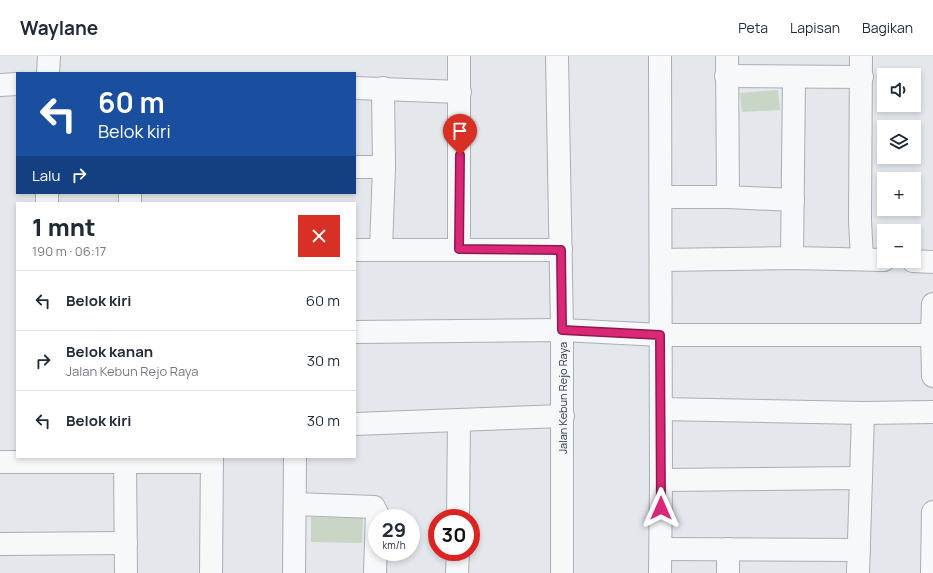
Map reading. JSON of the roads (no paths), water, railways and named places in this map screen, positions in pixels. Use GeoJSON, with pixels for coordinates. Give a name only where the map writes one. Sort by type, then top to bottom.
{"type":"FeatureCollection","features":[{"type":"Feature","properties":{"kind":"street"},"geometry":{"type":"LineString","coordinates":[[48,56],[48,72]]}},
{"type":"Feature","properties":{"kind":"street"},"geometry":{"type":"LineString","coordinates":[[459,56],[459,249]]}},
{"type":"Feature","properties":{"kind":"street","name":"Jalan Kebun Rejo Raya"},"geometry":{"type":"LineString","coordinates":[[557,56],[563,416],[562,573]]}},
{"type":"Feature","properties":{"kind":"street"},"geometry":{"type":"LineString","coordinates":[[660,56],[660,573]]}},
{"type":"Feature","properties":{"kind":"street"},"geometry":{"type":"LineString","coordinates":[[861,56],[860,220],[862,259]]}},
{"type":"Feature","properties":{"kind":"street"},"geometry":{"type":"LineString","coordinates":[[728,197],[726,66],[794,78],[862,78]]}},
{"type":"Feature","properties":{"kind":"street"},"geometry":{"type":"LineString","coordinates":[[792,258],[794,78]]}},
{"type":"Feature","properties":{"kind":"street"},"geometry":{"type":"LineString","coordinates":[[0,85],[16,84]]}},
{"type":"Feature","properties":{"kind":"street"},"geometry":{"type":"LineString","coordinates":[[356,88],[460,92]]}},
{"type":"Feature","properties":{"kind":"street"},"geometry":{"type":"LineString","coordinates":[[381,249],[384,167],[383,88]]}},
{"type":"Feature","properties":{"kind":"street"},"geometry":{"type":"LineString","coordinates":[[356,167],[384,167]]}},
{"type":"Feature","properties":{"kind":"street"},"geometry":{"type":"LineString","coordinates":[[661,197],[728,197],[793,200]]}},
{"type":"Feature","properties":{"kind":"street"},"geometry":{"type":"LineString","coordinates":[[356,250],[561,250]]}},
{"type":"Feature","properties":{"kind":"street"},"geometry":{"type":"LineString","coordinates":[[661,260],[792,258],[877,260]]}},
{"type":"Feature","properties":{"kind":"street"},"geometry":{"type":"LineString","coordinates":[[921,261],[933,262]]}},
{"type":"Feature","properties":{"kind":"street"},"geometry":{"type":"LineString","coordinates":[[933,304],[933,376]]}},
{"type":"Feature","properties":{"kind":"street"},"geometry":{"type":"LineString","coordinates":[[356,332],[562,330],[660,335],[932,335]]}},
{"type":"Feature","properties":{"kind":"street"},"geometry":{"type":"LineString","coordinates":[[661,409],[863,413],[933,412]]}},
{"type":"Feature","properties":{"kind":"street"},"geometry":{"type":"LineString","coordinates":[[858,573],[863,413]]}},
{"type":"Feature","properties":{"kind":"street"},"geometry":{"type":"LineString","coordinates":[[356,424],[563,416]]}},
{"type":"Feature","properties":{"kind":"street"},"geometry":{"type":"LineString","coordinates":[[458,509],[459,421]]}},
{"type":"Feature","properties":{"kind":"street"},"geometry":{"type":"LineString","coordinates":[[294,573],[295,458]]}},
{"type":"Feature","properties":{"kind":"street"},"geometry":{"type":"LineString","coordinates":[[0,462],[45,459],[125,462],[212,460],[211,573]]}},
{"type":"Feature","properties":{"kind":"street"},"geometry":{"type":"LineString","coordinates":[[125,462],[126,573]]}},
{"type":"Feature","properties":{"kind":"street"},"geometry":{"type":"LineString","coordinates":[[661,480],[861,478]]}},
{"type":"Feature","properties":{"kind":"street"},"geometry":{"type":"LineString","coordinates":[[295,504],[363,505],[374,507],[377,513],[375,573]]}},
{"type":"Feature","properties":{"kind":"street"},"geometry":{"type":"LineString","coordinates":[[932,573],[933,512]]}},
{"type":"Feature","properties":{"kind":"street"},"geometry":{"type":"LineString","coordinates":[[0,544],[126,542]]}},
{"type":"Feature","properties":{"kind":"street"},"geometry":{"type":"LineString","coordinates":[[661,549],[859,550]]}},
{"type":"Feature","properties":{"kind":"street"},"geometry":{"type":"LineString","coordinates":[[728,549],[728,573]]}},
{"type":"Feature","properties":{"kind":"street"},"geometry":{"type":"LineString","coordinates":[[457,573],[458,561]]}}]}
